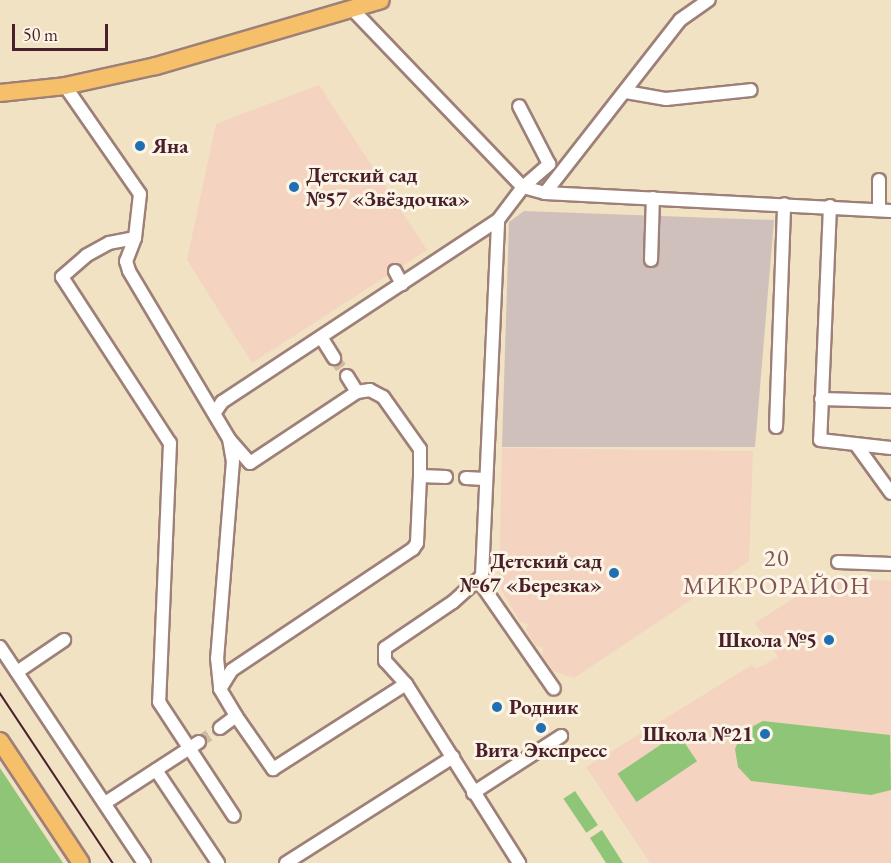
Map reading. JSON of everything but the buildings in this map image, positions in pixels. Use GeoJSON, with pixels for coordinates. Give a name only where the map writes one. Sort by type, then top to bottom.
{"type":"FeatureCollection","features":[{"type":"Feature","properties":{"kind":"main road"},"geometry":{"type":"LineString","coordinates":[[0,93],[65,86],[156,66],[381,0]]}},
{"type":"Feature","properties":{"kind":"main road"},"geometry":{"type":"LineString","coordinates":[[0,741],[81,863]]}},
{"type":"Feature","properties":{"kind":"lane"},"geometry":{"type":"LineString","coordinates":[[544,193],[626,92],[680,20],[709,0]]}},
{"type":"Feature","properties":{"kind":"lane"},"geometry":{"type":"LineString","coordinates":[[353,10],[523,187],[544,193],[885,210],[879,180]]}},
{"type":"Feature","properties":{"kind":"lane"},"geometry":{"type":"LineString","coordinates":[[65,86],[140,194],[135,238],[126,261],[138,291],[216,411],[229,439],[233,461],[217,658],[220,688],[236,716],[273,769],[406,684]]}},
{"type":"Feature","properties":{"kind":"lane"},"geometry":{"type":"LineString","coordinates":[[626,92],[666,99],[752,90]]}},
{"type":"Feature","properties":{"kind":"lane"},"geometry":{"type":"LineString","coordinates":[[216,411],[222,402],[498,220],[523,187],[549,164],[519,106]]}},
{"type":"Feature","properties":{"kind":"lane"},"geometry":{"type":"LineString","coordinates":[[651,260],[653,198]]}},
{"type":"Feature","properties":{"kind":"lane"},"geometry":{"type":"LineString","coordinates":[[776,427],[784,204]]}},
{"type":"Feature","properties":{"kind":"lane"},"geometry":{"type":"LineString","coordinates":[[830,206],[820,440],[857,446],[891,448]]}},
{"type":"Feature","properties":{"kind":"lane"},"geometry":{"type":"LineString","coordinates":[[498,220],[485,479],[486,534],[479,581],[554,689]]}},
{"type":"Feature","properties":{"kind":"lane"},"geometry":{"type":"LineString","coordinates":[[135,238],[109,243],[86,256],[62,277],[170,442],[159,702],[194,745],[234,816]]}},
{"type":"Feature","properties":{"kind":"lane"},"geometry":{"type":"LineString","coordinates":[[394,271],[402,284]]}},
{"type":"Feature","properties":{"kind":"lane"},"geometry":{"type":"LineString","coordinates":[[321,337],[334,358]]}},
{"type":"Feature","properties":{"kind":"lane"},"geometry":{"type":"LineString","coordinates":[[346,376],[357,392]]}},
{"type":"Feature","properties":{"kind":"lane"},"geometry":{"type":"LineString","coordinates":[[220,688],[232,670],[413,549],[417,543],[420,476],[420,449],[382,397],[370,390],[357,392],[250,463],[229,439]]}},
{"type":"Feature","properties":{"kind":"lane"},"geometry":{"type":"LineString","coordinates":[[821,399],[891,401]]}},
{"type":"Feature","properties":{"kind":"lane"},"geometry":{"type":"LineString","coordinates":[[857,446],[891,493]]}},
{"type":"Feature","properties":{"kind":"lane"},"geometry":{"type":"LineString","coordinates":[[420,476],[446,477]]}},
{"type":"Feature","properties":{"kind":"lane"},"geometry":{"type":"LineString","coordinates":[[466,478],[485,479]]}},
{"type":"Feature","properties":{"kind":"lane"},"geometry":{"type":"LineString","coordinates":[[838,562],[891,564]]}},
{"type":"Feature","properties":{"kind":"lane"},"geometry":{"type":"LineString","coordinates":[[479,581],[385,648],[384,661],[406,684],[453,757],[472,793],[519,863]]}},
{"type":"Feature","properties":{"kind":"lane"},"geometry":{"type":"LineString","coordinates":[[17,672],[64,640]]}},
{"type":"Feature","properties":{"kind":"lane"},"geometry":{"type":"LineString","coordinates":[[0,646],[144,863]]}},
{"type":"Feature","properties":{"kind":"lane"},"geometry":{"type":"LineString","coordinates":[[220,728],[236,716]]}},
{"type":"Feature","properties":{"kind":"lane"},"geometry":{"type":"LineString","coordinates":[[472,793],[561,736]]}},
{"type":"Feature","properties":{"kind":"lane"},"geometry":{"type":"LineString","coordinates":[[105,803],[194,745]]}},
{"type":"Feature","properties":{"kind":"lane"},"geometry":{"type":"LineString","coordinates":[[286,863],[453,757]]}},
{"type":"Feature","properties":{"kind":"lane"},"geometry":{"type":"LineString","coordinates":[[156,770],[218,863]]}},
{"type":"Feature","properties":{"kind":"shaded area","name":"Детский сад №57 «Звёздочка»"},"geometry":{"type":"Polygon","coordinates":[[[319,85],[427,250],[252,363],[187,260],[216,124],[319,85]]]}},
{"type":"Feature","properties":{"kind":"shaded area"},"geometry":{"type":"Polygon","coordinates":[[[524,211],[774,220],[755,447],[502,447],[509,222],[524,211]]]}},
{"type":"Feature","properties":{"kind":"shaded area","name":"Детский сад №67 «Березка»"},"geometry":{"type":"Polygon","coordinates":[[[502,448],[753,451],[749,561],[574,678],[553,671],[542,655],[543,647],[536,646],[526,630],[528,624],[520,622],[499,586],[502,448]]]}},
{"type":"Feature","properties":{"kind":"shaded area","name":"Школа №21"},"geometry":{"type":"Polygon","coordinates":[[[828,576],[891,581],[891,863],[650,863],[586,767],[752,665],[756,669],[778,657],[755,623],[828,576]]]}},
{"type":"Feature","properties":{"kind":"green space"},"geometry":{"type":"Polygon","coordinates":[[[763,721],[890,735],[891,790],[871,795],[751,781],[738,767],[735,749],[742,732],[763,721]]]}},
{"type":"Feature","properties":{"kind":"green space"},"geometry":{"type":"Polygon","coordinates":[[[678,733],[697,761],[636,802],[617,774],[678,733]]]}},
{"type":"Feature","properties":{"kind":"green space"},"geometry":{"type":"Polygon","coordinates":[[[0,768],[63,863],[0,863],[0,768]]]}},
{"type":"Feature","properties":{"kind":"green space"},"geometry":{"type":"Polygon","coordinates":[[[575,791],[598,825],[586,833],[563,799],[575,791]]]}},
{"type":"Feature","properties":{"kind":"green space"},"geometry":{"type":"Polygon","coordinates":[[[602,830],[623,863],[606,863],[590,838],[602,830]]]}},
{"type":"Feature","properties":{"kind":"tunnel"},"geometry":{"type":"LineString","coordinates":[[334,358],[347,376]]}},
{"type":"Feature","properties":{"kind":"tunnel"},"geometry":{"type":"LineString","coordinates":[[199,742],[220,728]]}},
{"type":"Feature","properties":{"kind":"tram line"},"geometry":{"type":"LineString","coordinates":[[0,693],[113,863]]}},
{"type":"Feature","properties":{"kind":"place","name":"Яна"},"geometry":{"type":"Point","coordinates":[140,146]}},
{"type":"Feature","properties":{"kind":"place","name":"Детский сад №57 «Звёздочка»"},"geometry":{"type":"Point","coordinates":[294,187]}},
{"type":"Feature","properties":{"kind":"place","name":"Детский сад №67 «Березка»"},"geometry":{"type":"Point","coordinates":[614,573]}},
{"type":"Feature","properties":{"kind":"place","name":"Школа №5"},"geometry":{"type":"Point","coordinates":[829,640]}},
{"type":"Feature","properties":{"kind":"place","name":"Родник"},"geometry":{"type":"Point","coordinates":[497,707]}},
{"type":"Feature","properties":{"kind":"place","name":"Вита Экспресс"},"geometry":{"type":"Point","coordinates":[541,728]}},
{"type":"Feature","properties":{"kind":"place","name":"Школа №21"},"geometry":{"type":"Point","coordinates":[765,734]}},
{"type":"Feature","properties":{"kind":"district","name":"20 МИКРОРАЙОН"},"geometry":{"type":"Point","coordinates":[777,572]}}]}
